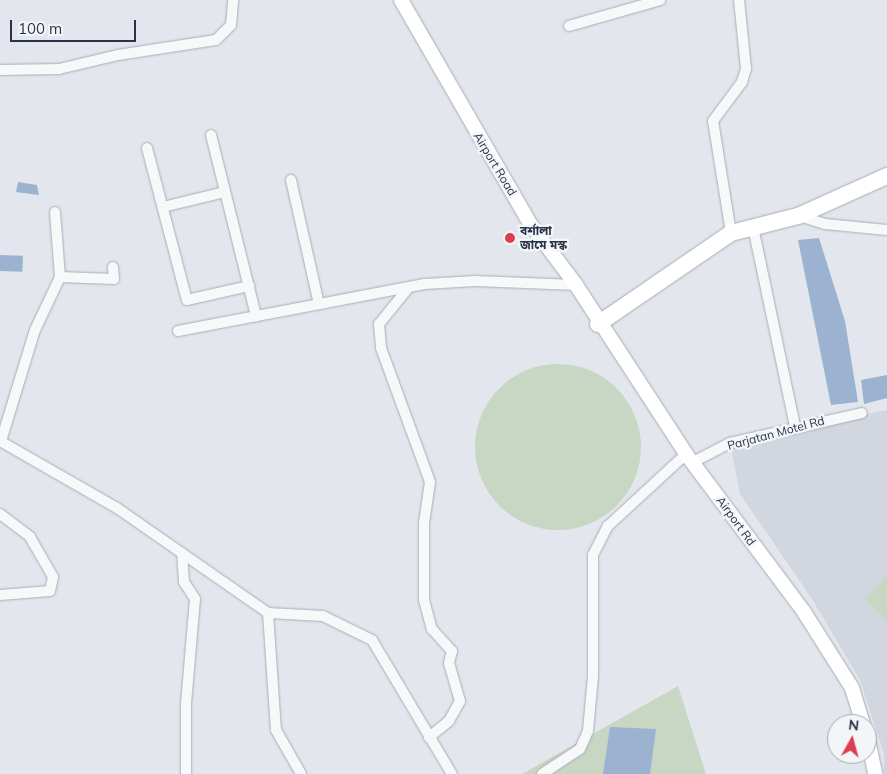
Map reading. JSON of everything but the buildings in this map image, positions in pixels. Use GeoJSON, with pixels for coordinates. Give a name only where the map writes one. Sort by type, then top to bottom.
{"type":"FeatureCollection","features":[{"type":"Feature","properties":{"kind":"highway"},"geometry":{"type":"LineString","coordinates":[[598,324],[731,233],[798,216],[887,176]]}},
{"type":"Feature","properties":{"kind":"main road","name":"Airport Road"},"geometry":{"type":"LineString","coordinates":[[400,0],[531,225],[576,285],[598,324]]}},
{"type":"Feature","properties":{"kind":"main road","name":"Airport Rd"},"geometry":{"type":"LineString","coordinates":[[598,324],[689,458],[804,612],[852,688],[860,714]]}},
{"type":"Feature","properties":{"kind":"street"},"geometry":{"type":"LineString","coordinates":[[0,70],[59,69],[118,55],[216,40],[231,25],[233,0]]}},
{"type":"Feature","properties":{"kind":"street"},"geometry":{"type":"LineString","coordinates":[[569,26],[660,0]]}},
{"type":"Feature","properties":{"kind":"street"},"geometry":{"type":"LineString","coordinates":[[731,233],[713,121],[742,82],[746,69],[739,0]]}},
{"type":"Feature","properties":{"kind":"street"},"geometry":{"type":"LineString","coordinates":[[211,135],[256,316]]}},
{"type":"Feature","properties":{"kind":"street"},"geometry":{"type":"LineString","coordinates":[[147,148],[187,300],[249,286]]}},
{"type":"Feature","properties":{"kind":"street"},"geometry":{"type":"LineString","coordinates":[[291,180],[319,304]]}},
{"type":"Feature","properties":{"kind":"street"},"geometry":{"type":"LineString","coordinates":[[163,207],[225,192]]}},
{"type":"Feature","properties":{"kind":"street"},"geometry":{"type":"LineString","coordinates":[[55,212],[60,277],[34,330],[0,441],[117,508],[268,613],[323,616],[372,640],[452,774]]}},
{"type":"Feature","properties":{"kind":"street"},"geometry":{"type":"LineString","coordinates":[[798,216],[825,224],[887,230]]}},
{"type":"Feature","properties":{"kind":"street"},"geometry":{"type":"LineString","coordinates":[[752,227],[795,426]]}},
{"type":"Feature","properties":{"kind":"street"},"geometry":{"type":"LineString","coordinates":[[60,277],[114,279],[112,267]]}},
{"type":"Feature","properties":{"kind":"street"},"geometry":{"type":"LineString","coordinates":[[178,331],[409,287],[475,281],[576,285]]}},
{"type":"Feature","properties":{"kind":"street"},"geometry":{"type":"LineString","coordinates":[[409,287],[379,324],[381,348],[430,482],[424,523],[424,600],[432,629],[452,651],[449,664],[460,701],[449,721],[429,737]]}},
{"type":"Feature","properties":{"kind":"street","name":"Parjatan Motel Rd"},"geometry":{"type":"LineString","coordinates":[[542,774],[580,749],[588,731],[593,676],[593,555],[608,526],[689,458],[730,443],[795,426],[862,413]]}},
{"type":"Feature","properties":{"kind":"street"},"geometry":{"type":"LineString","coordinates":[[0,514],[30,537],[53,577],[50,591],[0,595]]}},
{"type":"Feature","properties":{"kind":"street"},"geometry":{"type":"LineString","coordinates":[[182,553],[184,582],[195,599],[186,712],[186,774]]}},
{"type":"Feature","properties":{"kind":"street"},"geometry":{"type":"LineString","coordinates":[[268,613],[276,730],[301,774]]}},
{"type":"Feature","properties":{"kind":"shaded area"},"geometry":{"type":"Polygon","coordinates":[[[887,410],[887,774],[884,774],[884,754],[877,732],[877,714],[871,714],[860,680],[812,599],[740,494],[730,443],[887,410]]]}},
{"type":"Feature","properties":{"kind":"green space"},"geometry":{"type":"Polygon","coordinates":[[[566,364],[590,370],[617,388],[635,415],[640,431],[640,463],[635,479],[617,506],[604,516],[582,527],[550,530],[526,524],[505,511],[494,500],[478,471],[475,439],[481,415],[494,394],[505,383],[534,367],[566,364]]]}},
{"type":"Feature","properties":{"kind":"green space"},"geometry":{"type":"Polygon","coordinates":[[[887,576],[887,621],[864,599],[887,576]]]}},
{"type":"Feature","properties":{"kind":"green space"},"geometry":{"type":"Polygon","coordinates":[[[678,686],[706,774],[522,774],[678,686]]]}},
{"type":"Feature","properties":{"kind":"water"},"geometry":{"type":"Polygon","coordinates":[[[18,182],[37,185],[39,195],[16,192],[18,182]]]}},
{"type":"Feature","properties":{"kind":"water"},"geometry":{"type":"Polygon","coordinates":[[[819,238],[845,321],[858,402],[831,405],[798,240],[819,238]]]}},
{"type":"Feature","properties":{"kind":"water"},"geometry":{"type":"Polygon","coordinates":[[[0,255],[23,256],[22,272],[0,271],[0,255]]]}},
{"type":"Feature","properties":{"kind":"water"},"geometry":{"type":"Polygon","coordinates":[[[887,375],[887,398],[864,404],[861,380],[887,375]]]}},
{"type":"Feature","properties":{"kind":"water"},"geometry":{"type":"Polygon","coordinates":[[[610,727],[656,729],[650,774],[603,774],[610,727]]]}},
{"type":"Feature","properties":{"kind":"place","name":"বর্শালা জামে মস্ক"},"geometry":{"type":"Point","coordinates":[510,238]}}]}
